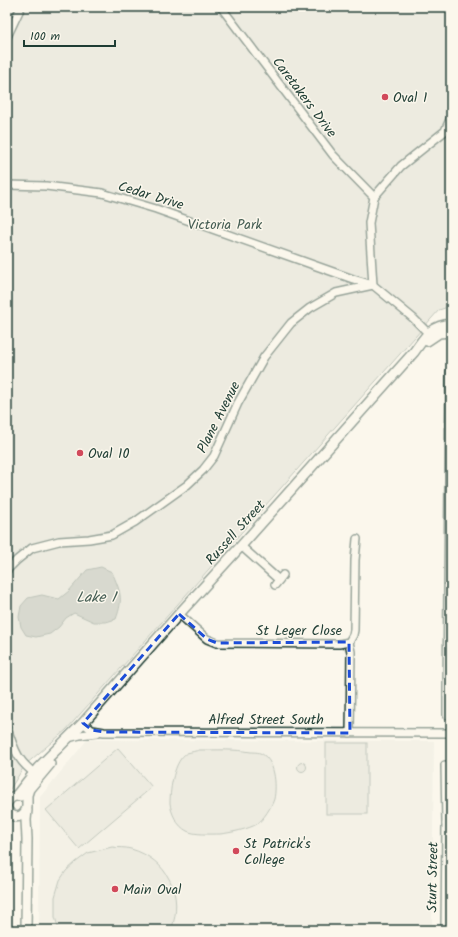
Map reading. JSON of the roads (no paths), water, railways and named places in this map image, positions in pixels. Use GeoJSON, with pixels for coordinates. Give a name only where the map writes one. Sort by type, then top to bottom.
{"type":"FeatureCollection","features":[{"type":"Feature","properties":{"kind":"main road","name":"Russell Street"},"geometry":{"type":"LineString","coordinates":[[7,803],[10,798],[16,796],[36,775],[54,751],[75,734],[179,614],[242,546],[438,326],[451,324]]}},
{"type":"Feature","properties":{"kind":"main road","name":"Russell Street"},"geometry":{"type":"LineString","coordinates":[[431,335],[451,332]]}},
{"type":"Feature","properties":{"kind":"main road","name":"Russell Street"},"geometry":{"type":"LineString","coordinates":[[26,863],[27,796],[36,775]]}},
{"type":"Feature","properties":{"kind":"main road"},"geometry":{"type":"LineString","coordinates":[[12,817],[22,815],[27,807],[26,800],[24,798],[16,796]]}},
{"type":"Feature","properties":{"kind":"main road"},"geometry":{"type":"LineString","coordinates":[[7,809],[20,826],[23,833],[26,863],[26,930]]}},
{"type":"Feature","properties":{"kind":"street"},"geometry":{"type":"LineString","coordinates":[[7,37],[21,7]]}},
{"type":"Feature","properties":{"kind":"street","name":"Caretakers Drive"},"geometry":{"type":"LineString","coordinates":[[221,7],[333,155],[374,197]]}},
{"type":"Feature","properties":{"kind":"street"},"geometry":{"type":"LineString","coordinates":[[431,335],[373,285],[369,223],[374,197],[401,166],[445,131],[451,117]]}},
{"type":"Feature","properties":{"kind":"street","name":"Cedar Drive"},"geometry":{"type":"LineString","coordinates":[[7,185],[46,186],[102,193],[163,211],[373,285]]}},
{"type":"Feature","properties":{"kind":"street","name":"Plane Avenue"},"geometry":{"type":"LineString","coordinates":[[7,570],[32,548],[59,541],[89,539],[112,535],[135,522],[187,485],[204,470],[214,456],[238,404],[264,357],[291,323],[310,308],[336,293],[373,285]]}},
{"type":"Feature","properties":{"kind":"street"},"geometry":{"type":"LineString","coordinates":[[447,715],[449,697],[451,371]]}},
{"type":"Feature","properties":{"kind":"street","name":"St Leger Close"},"geometry":{"type":"LineString","coordinates":[[179,614],[207,639],[217,643],[339,644],[349,642],[354,630],[354,560],[357,540]]}},
{"type":"Feature","properties":{"kind":"street"},"geometry":{"type":"LineString","coordinates":[[242,546],[279,580]]}},
{"type":"Feature","properties":{"kind":"street"},"geometry":{"type":"LineString","coordinates":[[349,642],[351,652],[350,733]]}},
{"type":"Feature","properties":{"kind":"street","name":"Alfred Street South"},"geometry":{"type":"LineString","coordinates":[[83,723],[90,730],[95,732],[451,734]]}},
{"type":"Feature","properties":{"kind":"street"},"geometry":{"type":"LineString","coordinates":[[7,728],[19,757],[23,763],[36,775]]}},
{"type":"Feature","properties":{"kind":"street"},"geometry":{"type":"LineString","coordinates":[[75,734],[80,735],[101,732]]}},
{"type":"Feature","properties":{"kind":"street","name":"Sturt Street"},"geometry":{"type":"LineString","coordinates":[[445,766],[448,821],[445,930]]}},
{"type":"Feature","properties":{"kind":"water","name":"Lake 1"},"geometry":{"type":"Polygon","coordinates":[[[101,567],[112,572],[119,590],[120,605],[116,619],[106,622],[94,622],[74,613],[66,618],[59,627],[50,634],[36,637],[26,635],[21,627],[19,617],[21,606],[28,598],[42,595],[59,599],[69,591],[87,570],[101,567]]]}},
{"type":"Feature","properties":{"kind":"place","name":"Oval 1"},"geometry":{"type":"Point","coordinates":[385,97]}},
{"type":"Feature","properties":{"kind":"place","name":"Oval 10"},"geometry":{"type":"Point","coordinates":[80,453]}},
{"type":"Feature","properties":{"kind":"place","name":"St Patrick's College"},"geometry":{"type":"Point","coordinates":[236,851]}},
{"type":"Feature","properties":{"kind":"place","name":"Main Oval"},"geometry":{"type":"Point","coordinates":[115,889]}},
{"type":"Feature","properties":{"kind":"park label","name":"Victoria Park"},"geometry":{"type":"Point","coordinates":[225,224]}}]}
